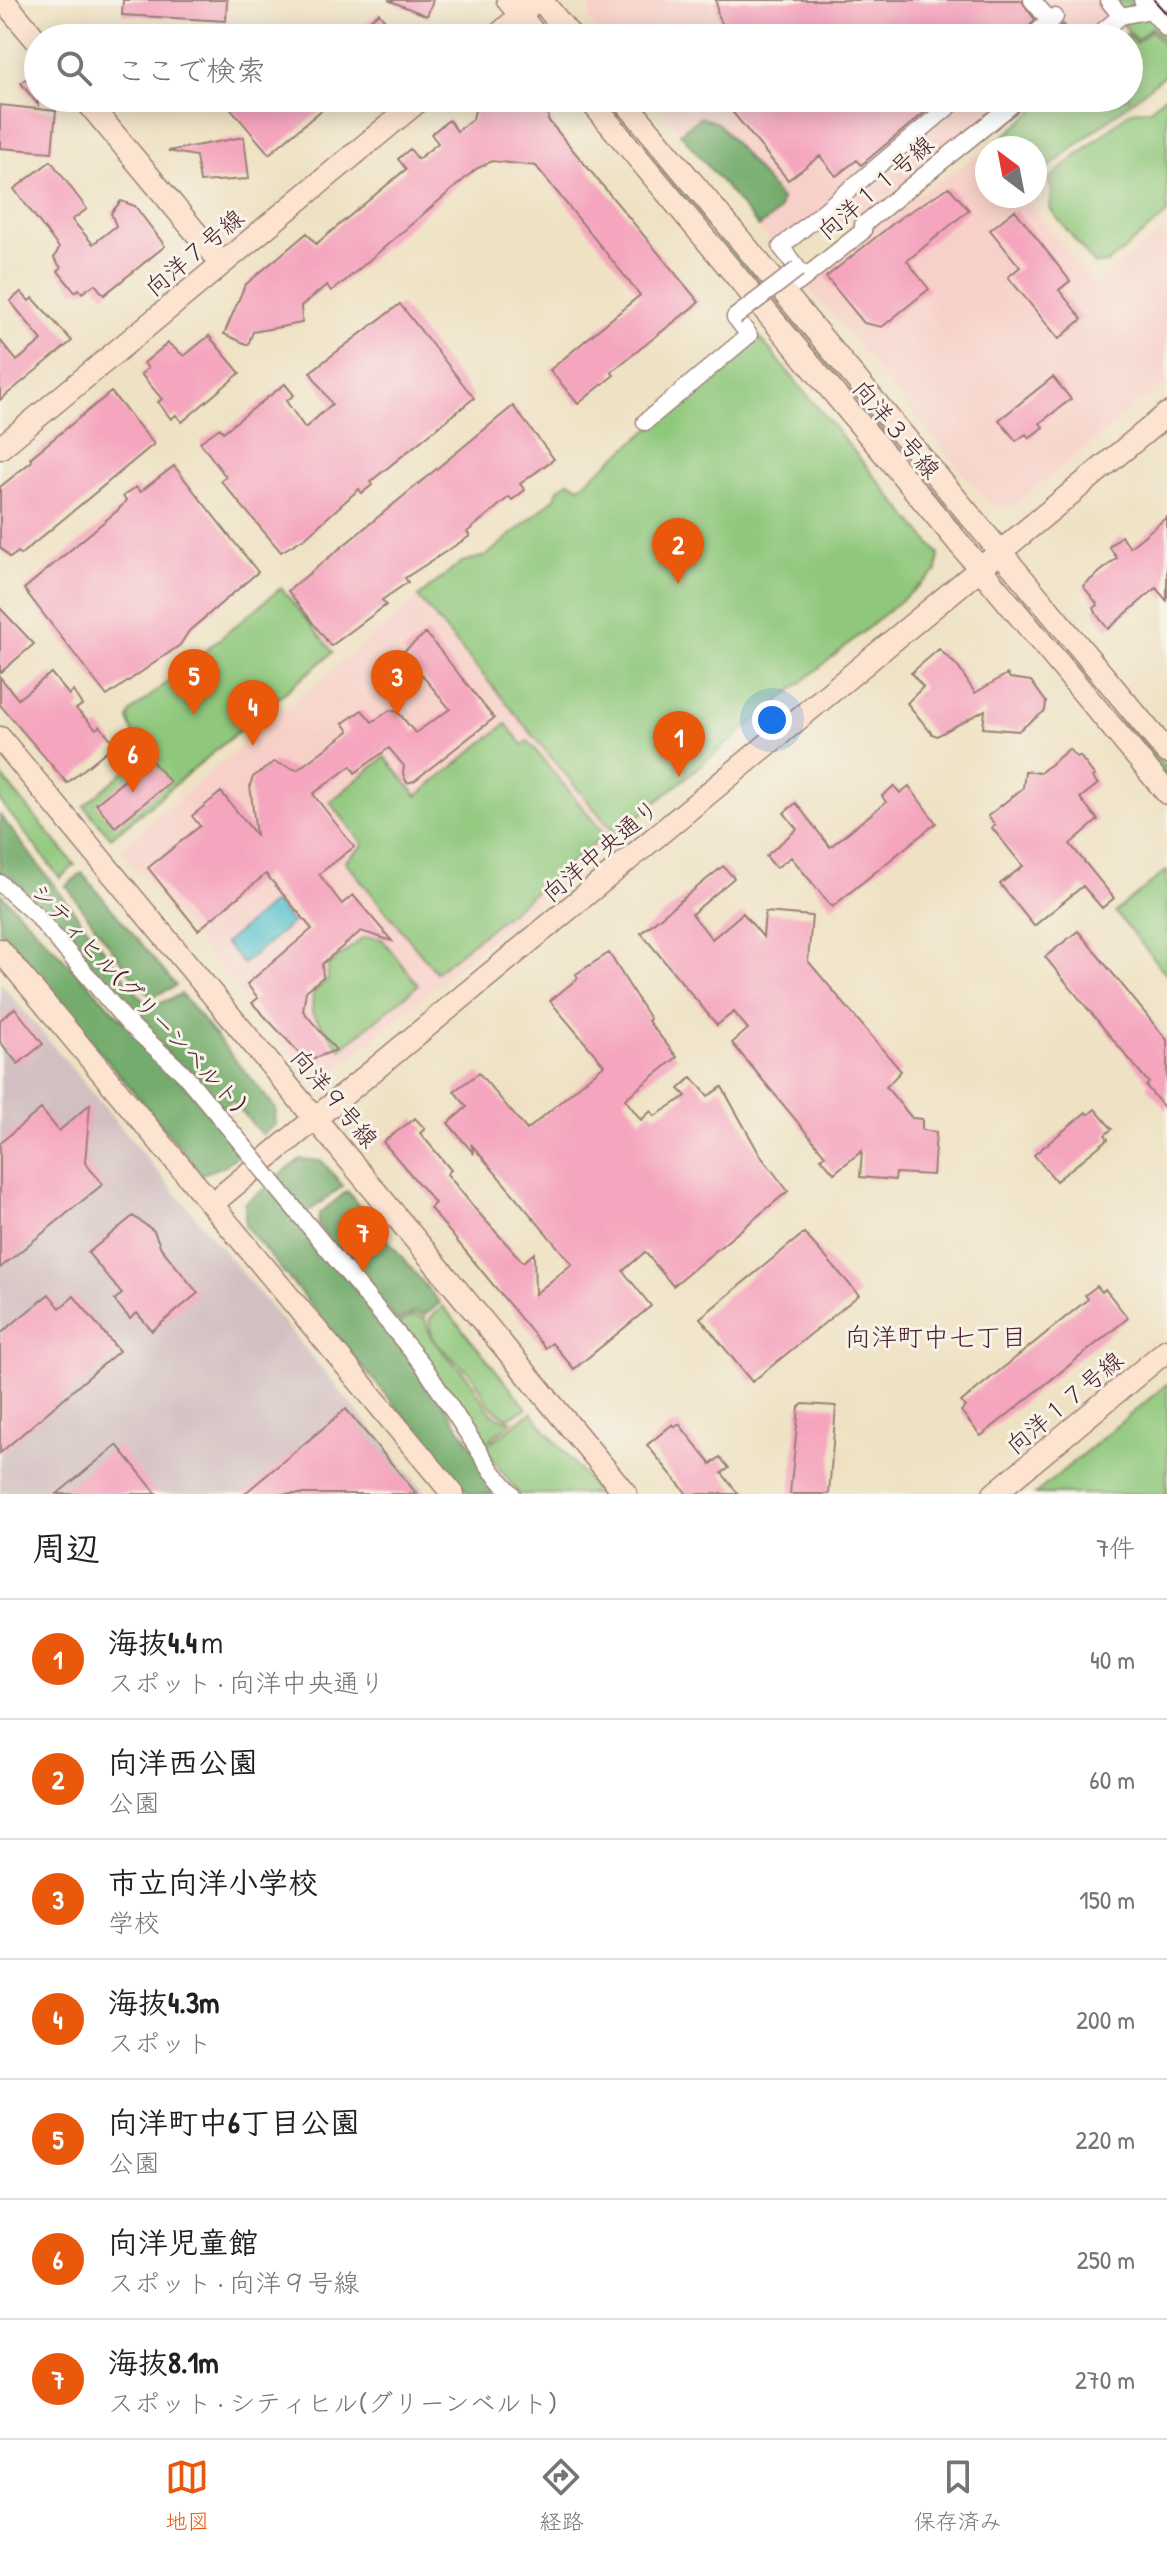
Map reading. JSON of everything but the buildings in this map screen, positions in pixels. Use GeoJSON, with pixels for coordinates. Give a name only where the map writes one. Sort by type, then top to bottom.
{"type":"FeatureCollection","features":[{"type":"Feature","properties":{"kind":"street"},"geometry":{"type":"LineString","coordinates":[[3,0],[24,25]]}},
{"type":"Feature","properties":{"kind":"street"},"geometry":{"type":"LineString","coordinates":[[1032,0],[1053,19],[1047,24]]}},
{"type":"Feature","properties":{"kind":"street"},"geometry":{"type":"LineString","coordinates":[[1108,0],[1121,16]]}},
{"type":"Feature","properties":{"kind":"street"},"geometry":{"type":"LineString","coordinates":[[1111,24],[1121,16],[1153,3],[1167,29]]}},
{"type":"Feature","properties":{"kind":"street"},"geometry":{"type":"LineString","coordinates":[[508,24],[527,4]]}},
{"type":"Feature","properties":{"kind":"street"},"geometry":{"type":"LineString","coordinates":[[527,4],[533,24]]}},
{"type":"Feature","properties":{"kind":"street"},"geometry":{"type":"LineString","coordinates":[[527,4],[553,24]]}},
{"type":"Feature","properties":{"kind":"street"},"geometry":{"type":"LineString","coordinates":[[96,112],[222,264]]}},
{"type":"Feature","properties":{"kind":"street","name":"向洋７号線"},"geometry":{"type":"LineString","coordinates":[[0,448],[405,112]]}},
{"type":"Feature","properties":{"kind":"street","name":"向洋３号線"},"geometry":{"type":"LineString","coordinates":[[600,112],[1167,793]]}},
{"type":"Feature","properties":{"kind":"street","name":"向洋３号線"},"geometry":{"type":"LineString","coordinates":[[634,112],[1167,752]]}},
{"type":"Feature","properties":{"kind":"street"},"geometry":{"type":"LineString","coordinates":[[798,276],[781,247],[942,112]]}},
{"type":"Feature","properties":{"kind":"street","name":"向洋１１号線"},"geometry":{"type":"LineString","coordinates":[[645,422],[749,335],[735,317],[863,231],[861,226],[1003,112]]}},
{"type":"Feature","properties":{"kind":"street","name":"向洋中央通り"},"geometry":{"type":"LineString","coordinates":[[213,1203],[1167,414]]}},
{"type":"Feature","properties":{"kind":"street","name":"向洋９号線"},"geometry":{"type":"LineString","coordinates":[[0,738],[626,1494]]}},
{"type":"Feature","properties":{"kind":"street","name":"シティヒル(グリーンベルト)"},"geometry":{"type":"LineString","coordinates":[[0,883],[36,915],[127,1022],[183,1073],[423,1365],[492,1471],[512,1494]]}},
{"type":"Feature","properties":{"kind":"street"},"geometry":{"type":"LineString","coordinates":[[0,950],[453,1494]]}},
{"type":"Feature","properties":{"kind":"street","name":"向洋１７号線"},"geometry":{"type":"LineString","coordinates":[[994,1494],[1167,1350]]}},
{"type":"Feature","properties":{"kind":"shaded area"},"geometry":{"type":"Polygon","coordinates":[[[590,0],[1100,0],[1115,18],[1107,24],[591,24],[590,0]]]}},
{"type":"Feature","properties":{"kind":"shaded area"},"geometry":{"type":"Polygon","coordinates":[[[664,112],[995,112],[890,195],[782,256],[664,112]]]}},
{"type":"Feature","properties":{"kind":"shaded area"},"geometry":{"type":"Polygon","coordinates":[[[975,157],[975,208],[1033,208],[1095,284],[1167,227],[1167,381],[1014,506],[990,506],[804,282],[892,212],[975,157]]]}},
{"type":"Feature","properties":{"kind":"shaded area"},"geometry":{"type":"Polygon","coordinates":[[[418,597],[616,835],[334,1072],[300,1066],[120,848],[418,597]]]}},
{"type":"Feature","properties":{"kind":"shaded area"},"geometry":{"type":"Polygon","coordinates":[[[0,982],[426,1494],[0,1494],[0,982]]]}},
{"type":"Feature","properties":{"kind":"green space"},"geometry":{"type":"Polygon","coordinates":[[[1103,0],[1167,0],[1167,45],[1152,27],[1143,34],[1143,24],[1123,24],[1103,0]]]}},
{"type":"Feature","properties":{"kind":"green space"},"geometry":{"type":"Polygon","coordinates":[[[1151,30],[1167,49],[1167,73],[1143,92],[1143,37],[1151,30]]]}},
{"type":"Feature","properties":{"kind":"green space"},"geometry":{"type":"Polygon","coordinates":[[[1167,94],[1167,214],[1109,262],[1095,265],[1050,209],[1052,191],[1048,180],[1130,112],[1150,109],[1167,94]]]}},
{"type":"Feature","properties":{"kind":"green space"},"geometry":{"type":"Polygon","coordinates":[[[611,112],[618,112],[966,528],[962,532],[611,112]]]}},
{"type":"Feature","properties":{"kind":"green space"},"geometry":{"type":"Polygon","coordinates":[[[1032,112],[1118,112],[1047,169],[1047,136],[1004,136],[1032,112]]]}},
{"type":"Feature","properties":{"kind":"green space"},"geometry":{"type":"Polygon","coordinates":[[[700,117],[718,123],[781,199],[779,211],[759,227],[680,133],[700,117]]]}},
{"type":"Feature","properties":{"kind":"green space"},"geometry":{"type":"Polygon","coordinates":[[[760,338],[939,554],[937,571],[616,835],[418,597],[462,562],[486,556],[555,498],[558,489],[569,481],[579,487],[760,338]]]}},
{"type":"Feature","properties":{"kind":"green space"},"geometry":{"type":"Polygon","coordinates":[[[281,588],[333,652],[111,838],[84,806],[135,762],[136,740],[128,719],[131,712],[281,588]]]}},
{"type":"Feature","properties":{"kind":"green space"},"geometry":{"type":"Polygon","coordinates":[[[1019,592],[1167,769],[1167,778],[1015,595],[1019,592]]]}},
{"type":"Feature","properties":{"kind":"green space"},"geometry":{"type":"Polygon","coordinates":[[[506,724],[523,745],[528,741],[605,835],[436,972],[345,861],[364,845],[330,802],[385,757],[417,796],[506,724]]]}},
{"type":"Feature","properties":{"kind":"green space"},"geometry":{"type":"Polygon","coordinates":[[[0,774],[75,865],[60,878],[0,801],[0,774]]]}},
{"type":"Feature","properties":{"kind":"green space"},"geometry":{"type":"Polygon","coordinates":[[[0,815],[144,1002],[156,1005],[181,994],[276,1109],[275,1125],[262,1135],[233,1101],[219,1110],[34,907],[0,875],[0,815]]]}},
{"type":"Feature","properties":{"kind":"green space"},"geometry":{"type":"Polygon","coordinates":[[[1167,870],[1167,975],[1115,912],[1167,870]]]}},
{"type":"Feature","properties":{"kind":"green space"},"geometry":{"type":"Polygon","coordinates":[[[82,873],[176,986],[152,997],[131,975],[66,886],[82,873]]]}},
{"type":"Feature","properties":{"kind":"green space"},"geometry":{"type":"Polygon","coordinates":[[[0,893],[182,1081],[240,1153],[224,1166],[202,1174],[0,932],[0,893]]]}},
{"type":"Feature","properties":{"kind":"green space"},"geometry":{"type":"Polygon","coordinates":[[[364,937],[382,939],[418,985],[341,1049],[312,1013],[313,993],[328,979],[328,966],[364,937]]]}},
{"type":"Feature","properties":{"kind":"green space"},"geometry":{"type":"Polygon","coordinates":[[[300,1159],[322,1161],[343,1186],[308,1212],[276,1178],[300,1159]]]}},
{"type":"Feature","properties":{"kind":"green space"},"geometry":{"type":"Polygon","coordinates":[[[268,1186],[407,1350],[504,1494],[469,1494],[245,1226],[245,1203],[268,1186]]]}},
{"type":"Feature","properties":{"kind":"green space"},"geometry":{"type":"Polygon","coordinates":[[[347,1191],[440,1303],[425,1315],[413,1313],[397,1321],[318,1226],[319,1214],[347,1191]]]}},
{"type":"Feature","properties":{"kind":"green space"},"geometry":{"type":"Polygon","coordinates":[[[443,1306],[527,1408],[508,1418],[499,1413],[488,1404],[467,1370],[438,1344],[430,1328],[430,1318],[443,1306]]]}},
{"type":"Feature","properties":{"kind":"green space"},"geometry":{"type":"Polygon","coordinates":[[[413,1316],[425,1318],[436,1345],[469,1379],[490,1411],[513,1421],[483,1445],[399,1323],[413,1316]]]}},
{"type":"Feature","properties":{"kind":"green space"},"geometry":{"type":"Polygon","coordinates":[[[1167,1384],[1167,1494],[1035,1494],[1167,1384]]]}},
{"type":"Feature","properties":{"kind":"green space"},"geometry":{"type":"Polygon","coordinates":[[[531,1412],[599,1494],[519,1494],[484,1448],[531,1412]]]}},
{"type":"Feature","properties":{"kind":"water"},"geometry":{"type":"Polygon","coordinates":[[[274,902],[292,923],[243,964],[225,943],[274,902]]]}},
{"type":"Feature","properties":{"kind":"tram line"},"geometry":{"type":"LineString","coordinates":[[1154,0],[1167,14]]}},
{"type":"Feature","properties":{"kind":"place","name":"向洋西公園"},"geometry":{"type":"Point","coordinates":[678,584]}},
{"type":"Feature","properties":{"kind":"place","name":"向洋町中6丁目公園"},"geometry":{"type":"Point","coordinates":[194,715]}},
{"type":"Feature","properties":{"kind":"place","name":"市立向洋小学校"},"geometry":{"type":"Point","coordinates":[397,716]}},
{"type":"Feature","properties":{"kind":"place","name":"海抜4.3m"},"geometry":{"type":"Point","coordinates":[253,746]}},
{"type":"Feature","properties":{"kind":"place","name":"海抜4.4ｍ"},"geometry":{"type":"Point","coordinates":[679,777]}},
{"type":"Feature","properties":{"kind":"place","name":"向洋児童館"},"geometry":{"type":"Point","coordinates":[133,793]}},
{"type":"Feature","properties":{"kind":"place","name":"海抜8.1m"},"geometry":{"type":"Point","coordinates":[363,1272]}},
{"type":"Feature","properties":{"kind":"district","name":"向洋町中七丁目"},"geometry":{"type":"Point","coordinates":[936,1336]}}]}
